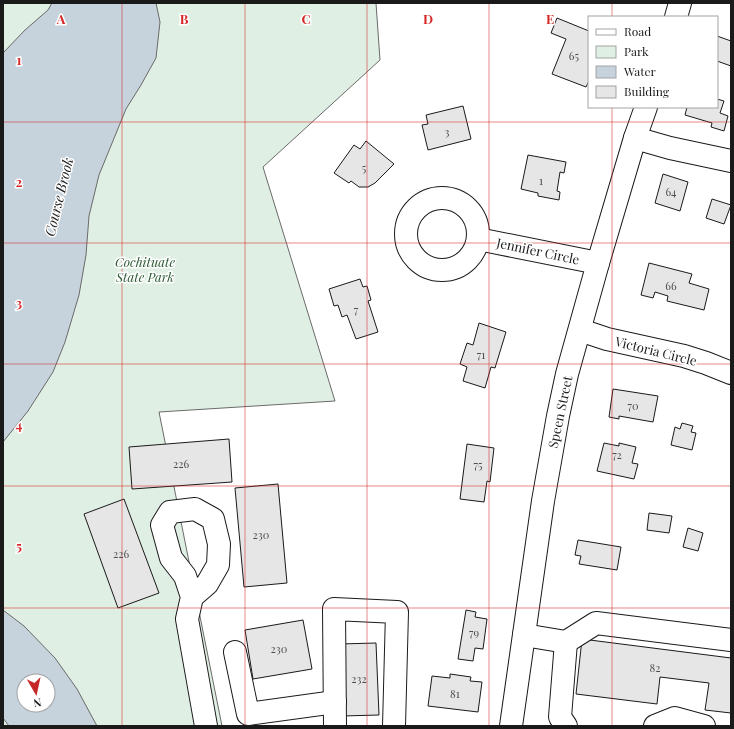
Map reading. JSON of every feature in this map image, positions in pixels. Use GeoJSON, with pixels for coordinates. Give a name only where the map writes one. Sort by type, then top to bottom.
{"type":"FeatureCollection","features":[{"type":"Feature","properties":{"kind":"street"},"geometry":{"type":"LineString","coordinates":[[676,16],[680,3]]}},
{"type":"Feature","properties":{"kind":"street","name":"Speen Street"},"geometry":{"type":"LineString","coordinates":[[511,726],[543,501],[550,459],[568,374],[598,263],[635,138],[646,108]]}},
{"type":"Feature","properties":{"kind":"street"},"geometry":{"type":"LineString","coordinates":[[635,138],[670,148],[731,161]]}},
{"type":"Feature","properties":{"kind":"street","name":"Jennifer Circle"},"geometry":{"type":"LineString","coordinates":[[478,239],[598,263]]}},
{"type":"Feature","properties":{"kind":"street","name":"Victoria Circle"},"geometry":{"type":"LineString","coordinates":[[580,330],[607,339],[684,356],[731,373]]}},
{"type":"Feature","properties":{"kind":"street"},"geometry":{"type":"LineString","coordinates":[[192,597],[187,619],[206,726]]}},
{"type":"Feature","properties":{"kind":"street"},"geometry":{"type":"LineString","coordinates":[[335,726],[334,609],[397,612],[394,726]]}},
{"type":"Feature","properties":{"kind":"street"},"geometry":{"type":"LineString","coordinates":[[524,635],[566,642],[596,623],[731,640]]}},
{"type":"Feature","properties":{"kind":"street"},"geometry":{"type":"LineString","coordinates":[[566,642],[560,717],[566,726]]}},
{"type":"Feature","properties":{"kind":"street"},"geometry":{"type":"LineString","coordinates":[[234,652],[248,714],[335,702]]}},
{"type":"Feature","properties":{"kind":"street"},"geometry":{"type":"LineString","coordinates":[[655,726],[675,718],[704,726]]}},
{"type":"Feature","properties":{"kind":"green space","name":"Cochituate State Park"},"geometry":{"type":"Polygon","coordinates":[[[3,3],[376,3],[380,60],[263,167],[335,401],[159,412],[222,726],[3,726],[3,3]]]}},
{"type":"Feature","properties":{"kind":"water","name":"Course Brook"},"geometry":{"type":"Polygon","coordinates":[[[52,3],[156,3],[160,22],[156,58],[126,109],[99,175],[89,216],[86,255],[79,295],[65,342],[53,372],[28,411],[3,442],[3,53],[25,30],[48,10],[52,3]]]}},
{"type":"Feature","properties":{"kind":"water"},"geometry":{"type":"Polygon","coordinates":[[[3,610],[24,626],[55,658],[77,689],[97,726],[9,726],[3,718],[3,610]]]}},
{"type":"Feature","properties":{"kind":"building"},"geometry":{"type":"Polygon","coordinates":[[[557,18],[588,31],[588,83],[586,87],[552,74],[566,39],[551,33],[557,18]]]}},
{"type":"Feature","properties":{"kind":"building"},"geometry":{"type":"Polygon","coordinates":[[[718,36],[731,41],[731,66],[718,61],[718,36]]]}},
{"type":"Feature","properties":{"kind":"building"},"geometry":{"type":"Polygon","coordinates":[[[718,99],[724,101],[720,113],[728,116],[724,131],[711,127],[712,123],[685,115],[687,108],[718,108],[718,99]]]}},
{"type":"Feature","properties":{"kind":"building"},"geometry":{"type":"Polygon","coordinates":[[[463,106],[471,139],[428,150],[422,125],[428,124],[426,115],[463,106]]]}},
{"type":"Feature","properties":{"kind":"building"},"geometry":{"type":"Polygon","coordinates":[[[366,141],[394,164],[375,183],[368,187],[359,187],[351,181],[349,183],[334,173],[354,145],[360,149],[366,141]]]}},
{"type":"Feature","properties":{"kind":"building"},"geometry":{"type":"Polygon","coordinates":[[[528,155],[566,162],[564,173],[560,172],[557,191],[560,192],[559,200],[538,196],[538,193],[521,189],[528,155]]]}},
{"type":"Feature","properties":{"kind":"building"},"geometry":{"type":"Polygon","coordinates":[[[663,174],[688,182],[680,211],[655,203],[663,174]]]}},
{"type":"Feature","properties":{"kind":"building"},"geometry":{"type":"Polygon","coordinates":[[[712,199],[731,205],[724,224],[706,218],[712,199]]]}},
{"type":"Feature","properties":{"kind":"building"},"geometry":{"type":"Polygon","coordinates":[[[649,263],[692,274],[689,283],[709,289],[704,310],[667,301],[668,296],[655,292],[653,298],[641,295],[649,263]]]}},
{"type":"Feature","properties":{"kind":"building"},"geometry":{"type":"Polygon","coordinates":[[[360,279],[363,287],[367,286],[371,300],[368,301],[378,332],[356,339],[347,315],[342,317],[338,305],[334,306],[329,289],[360,279]]]}},
{"type":"Feature","properties":{"kind":"building"},"geometry":{"type":"Polygon","coordinates":[[[479,323],[506,332],[495,368],[491,367],[485,388],[463,381],[467,367],[460,364],[467,343],[473,345],[479,323]]]}},
{"type":"Feature","properties":{"kind":"building"},"geometry":{"type":"Polygon","coordinates":[[[613,389],[658,396],[653,422],[619,416],[619,419],[609,417],[613,389]]]}},
{"type":"Feature","properties":{"kind":"building"},"geometry":{"type":"Polygon","coordinates":[[[682,423],[693,426],[691,432],[696,433],[692,450],[671,445],[675,427],[680,429],[682,423]]]}},
{"type":"Feature","properties":{"kind":"building"},"geometry":{"type":"Polygon","coordinates":[[[229,439],[232,482],[132,489],[129,447],[229,439]]]}},
{"type":"Feature","properties":{"kind":"building"},"geometry":{"type":"Polygon","coordinates":[[[604,443],[619,446],[619,443],[636,447],[632,463],[638,464],[634,479],[597,471],[604,443]]]}},
{"type":"Feature","properties":{"kind":"building"},"geometry":{"type":"Polygon","coordinates":[[[467,444],[494,448],[490,482],[487,481],[484,502],[460,499],[467,444]]]}},
{"type":"Feature","properties":{"kind":"building"},"geometry":{"type":"Polygon","coordinates":[[[278,484],[287,583],[244,587],[235,488],[278,484]]]}},
{"type":"Feature","properties":{"kind":"building"},"geometry":{"type":"Polygon","coordinates":[[[124,499],[159,593],[118,608],[84,514],[124,499]]]}},
{"type":"Feature","properties":{"kind":"building"},"geometry":{"type":"Polygon","coordinates":[[[649,513],[672,516],[669,533],[647,530],[649,513]]]}},
{"type":"Feature","properties":{"kind":"building"},"geometry":{"type":"Polygon","coordinates":[[[688,528],[703,533],[698,551],[683,547],[688,528]]]}},
{"type":"Feature","properties":{"kind":"building"},"geometry":{"type":"Polygon","coordinates":[[[578,540],[621,547],[617,570],[579,564],[581,556],[575,555],[578,540]]]}},
{"type":"Feature","properties":{"kind":"building"},"geometry":{"type":"Polygon","coordinates":[[[466,610],[476,612],[475,617],[487,619],[483,649],[475,648],[473,661],[458,659],[466,610]]]}},
{"type":"Feature","properties":{"kind":"building"},"geometry":{"type":"Polygon","coordinates":[[[303,620],[312,669],[253,679],[245,630],[303,620]]]}},
{"type":"Feature","properties":{"kind":"building"},"geometry":{"type":"Polygon","coordinates":[[[582,639],[731,658],[731,713],[705,710],[709,683],[660,677],[657,704],[576,694],[582,639]]]}},
{"type":"Feature","properties":{"kind":"building"},"geometry":{"type":"Polygon","coordinates":[[[376,643],[379,715],[342,716],[339,644],[376,643]]]}},
{"type":"Feature","properties":{"kind":"building"},"geometry":{"type":"Polygon","coordinates":[[[450,674],[471,677],[470,681],[482,682],[478,712],[428,706],[432,676],[450,678],[450,674]]]}}]}
